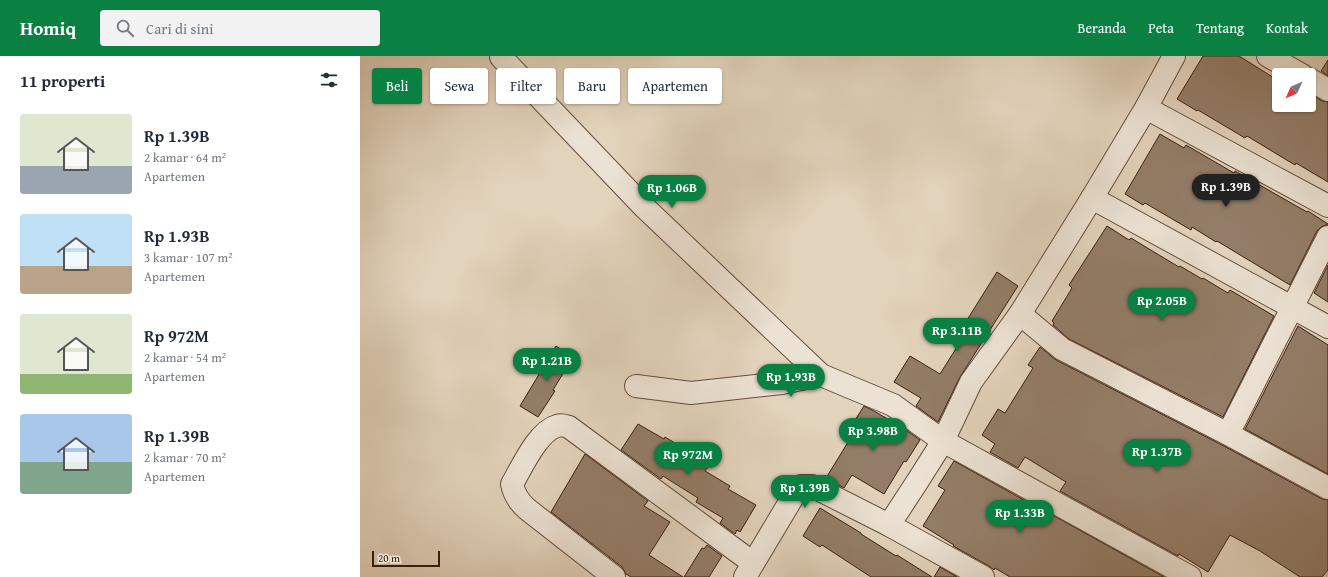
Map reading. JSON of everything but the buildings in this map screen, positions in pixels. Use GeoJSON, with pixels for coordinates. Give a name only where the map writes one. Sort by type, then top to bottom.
{"type":"FeatureCollection","features":[{"type":"Feature","properties":{"kind":"street"},"geometry":{"type":"LineString","coordinates":[[501,56],[643,206],[822,376],[893,405],[943,441],[1190,577]]}},
{"type":"Feature","properties":{"kind":"street"},"geometry":{"type":"LineString","coordinates":[[889,525],[943,441],[971,382],[1020,314],[1146,108],[1174,56]]}},
{"type":"Feature","properties":{"kind":"street"},"geometry":{"type":"LineString","coordinates":[[1268,56],[1289,68]]}},
{"type":"Feature","properties":{"kind":"street"},"geometry":{"type":"LineString","coordinates":[[1316,83],[1328,90]]}},
{"type":"Feature","properties":{"kind":"street"},"geometry":{"type":"LineString","coordinates":[[1146,108],[1328,206]]}},
{"type":"Feature","properties":{"kind":"street"},"geometry":{"type":"LineString","coordinates":[[1092,198],[1328,327]]}},
{"type":"Feature","properties":{"kind":"street"},"geometry":{"type":"LineString","coordinates":[[1228,434],[1328,237]]}},
{"type":"Feature","properties":{"kind":"street"},"geometry":{"type":"LineString","coordinates":[[1020,314],[1062,349],[1228,434],[1328,488]]}},
{"type":"Feature","properties":{"kind":"street"},"geometry":{"type":"LineString","coordinates":[[636,386],[692,393],[782,383],[822,376]]}},
{"type":"Feature","properties":{"kind":"street"},"geometry":{"type":"LineString","coordinates":[[614,577],[527,509],[520,503],[513,491],[512,484],[537,441],[546,431],[558,425],[569,426],[749,570],[794,494],[801,486],[812,486],[889,525],[983,577]]}}]}
